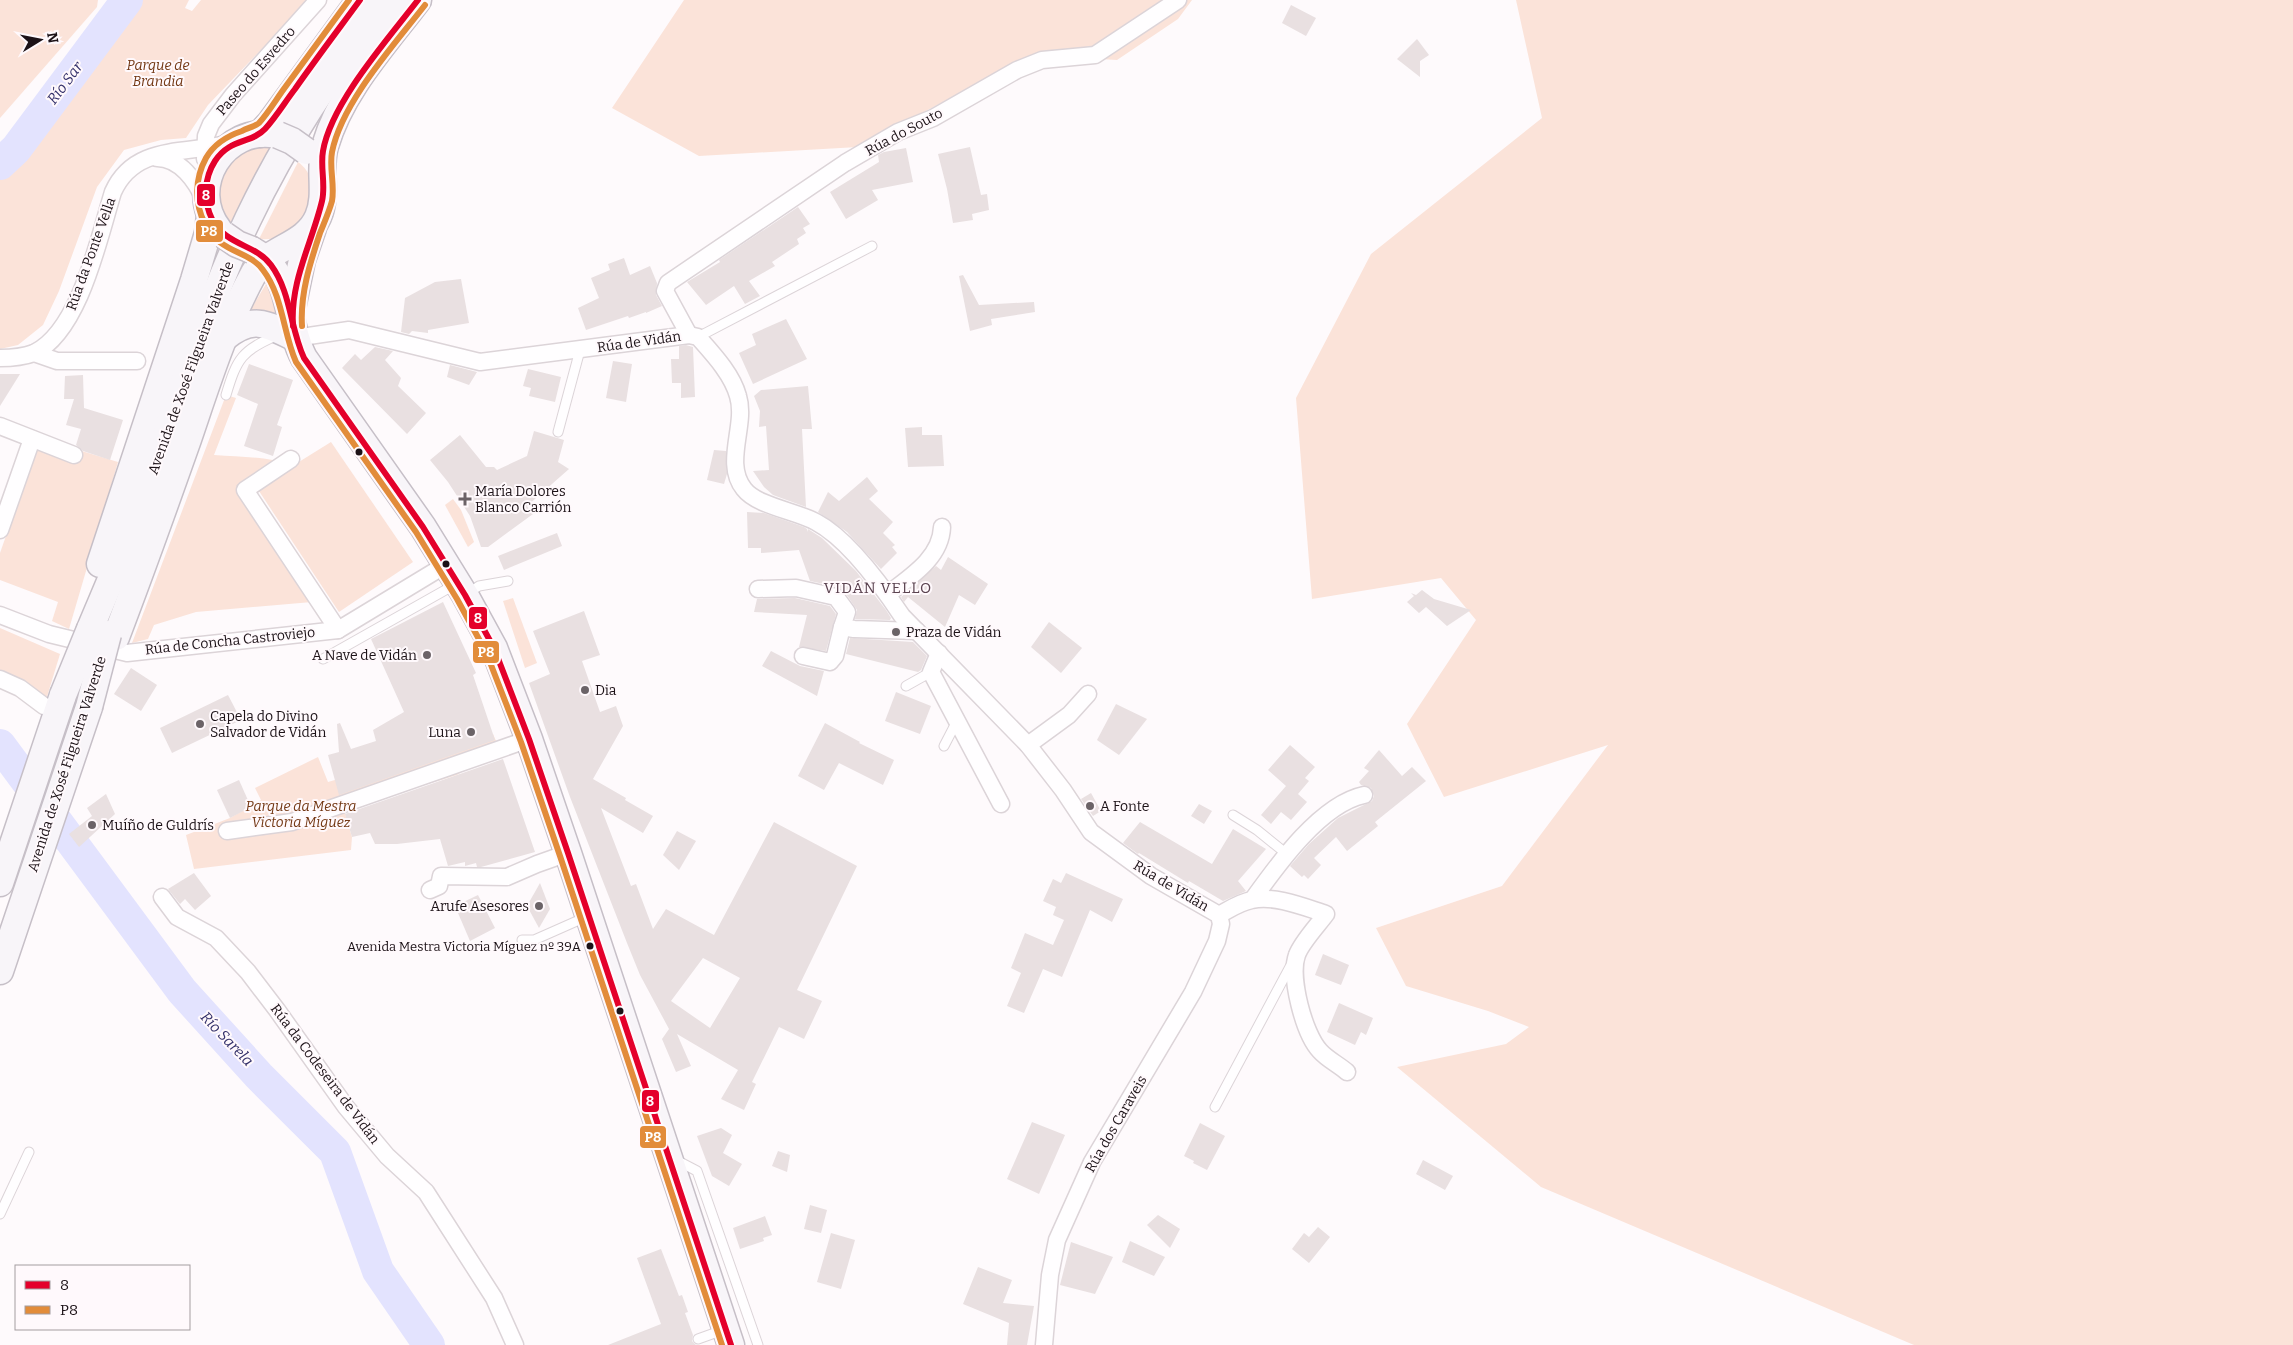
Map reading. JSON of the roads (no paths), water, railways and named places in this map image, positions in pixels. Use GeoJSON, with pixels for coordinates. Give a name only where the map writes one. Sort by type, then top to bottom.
{"type":"FeatureCollection","features":[{"type":"Feature","properties":{"kind":"main road"},"geometry":{"type":"LineString","coordinates":[[269,135],[270,123],[360,0]]}},
{"type":"Feature","properties":{"kind":"main road","name":"Avenida de Xosé Filgueira Valverde"},"geometry":{"type":"LineString","coordinates":[[0,971],[89,707],[99,632],[144,497],[212,306],[240,237],[265,185],[302,120],[389,0]]}},
{"type":"Feature","properties":{"kind":"main road"},"geometry":{"type":"LineString","coordinates":[[290,329],[302,260],[322,206],[323,151],[342,106],[360,77],[418,0]]}},
{"type":"Feature","properties":{"kind":"main road"},"geometry":{"type":"LineString","coordinates":[[268,252],[236,244],[214,219],[206,192],[208,178],[218,156],[235,142],[269,135],[292,141],[306,151],[316,165],[323,185]]}},
{"type":"Feature","properties":{"kind":"main road"},"geometry":{"type":"LineString","coordinates":[[99,632],[118,508],[214,219]]}},
{"type":"Feature","properties":{"kind":"main road"},"geometry":{"type":"LineString","coordinates":[[99,632],[224,338],[254,273],[268,252],[301,239],[315,223]]}},
{"type":"Feature","properties":{"kind":"main road"},"geometry":{"type":"LineString","coordinates":[[268,252],[278,277],[290,329],[308,364],[365,443],[457,581],[494,648],[529,739],[568,853],[728,1337]]}},
{"type":"Feature","properties":{"kind":"main road"},"geometry":{"type":"LineString","coordinates":[[224,338],[239,328],[253,323],[290,329]]}},
{"type":"Feature","properties":{"kind":"main road","name":"Avenida de Xosé Filgueira Valverde"},"geometry":{"type":"LineString","coordinates":[[0,883],[54,700],[99,632]]}},
{"type":"Feature","properties":{"kind":"street","name":"Paseo do Esvedro"},"geometry":{"type":"LineString","coordinates":[[208,178],[205,149],[206,136],[211,124],[233,96],[318,0]]}},
{"type":"Feature","properties":{"kind":"street","name":"Rúa do Souto"},"geometry":{"type":"LineString","coordinates":[[694,336],[665,291],[668,283],[676,277],[845,163],[898,132],[933,118],[1008,74],[1042,60],[1095,55],[1178,0]]}},
{"type":"Feature","properties":{"kind":"street","name":"Rúa da Ponte Vella"},"geometry":{"type":"LineString","coordinates":[[0,358],[34,353],[54,337],[73,310],[118,181],[132,165],[162,154],[205,149],[235,142]]}},
{"type":"Feature","properties":{"kind":"street"},"geometry":{"type":"LineString","coordinates":[[150,158],[163,158],[178,165],[195,183],[214,219]]}},
{"type":"Feature","properties":{"kind":"street","name":"Rúa de Vidán"},"geometry":{"type":"LineString","coordinates":[[290,329],[349,330],[480,362],[694,336],[729,376],[739,397],[735,468],[744,490],[755,498],[818,523],[854,552],[888,594],[902,616],[1028,745],[1063,790],[1091,832],[1151,876],[1220,915],[1253,899]]}},
{"type":"Feature","properties":{"kind":"street","name":"Rúa da Ponte Vella"},"geometry":{"type":"LineString","coordinates":[[34,353],[57,361],[137,361]]}},
{"type":"Feature","properties":{"kind":"street"},"geometry":{"type":"LineString","coordinates":[[0,426],[74,455]]}},
{"type":"Feature","properties":{"kind":"street"},"geometry":{"type":"LineString","coordinates":[[0,530],[32,439]]}},
{"type":"Feature","properties":{"kind":"street"},"geometry":{"type":"LineString","coordinates":[[291,459],[245,490],[338,630]]}},
{"type":"Feature","properties":{"kind":"street"},"geometry":{"type":"LineString","coordinates":[[888,594],[910,577],[935,552],[942,535],[942,527]]}},
{"type":"Feature","properties":{"kind":"street","name":"Rúa de Concha Castroviejo"},"geometry":{"type":"LineString","coordinates":[[0,615],[49,634],[127,653],[338,630],[457,581]]}},
{"type":"Feature","properties":{"kind":"street"},"geometry":{"type":"LineString","coordinates":[[758,589],[796,588],[836,597],[847,612],[835,656],[830,662],[803,656]]}},
{"type":"Feature","properties":{"kind":"street"},"geometry":{"type":"LineString","coordinates":[[842,627],[916,631]]}},
{"type":"Feature","properties":{"kind":"street"},"geometry":{"type":"LineString","coordinates":[[939,653],[931,672],[1001,804]]}},
{"type":"Feature","properties":{"kind":"street"},"geometry":{"type":"LineString","coordinates":[[0,679],[54,700]]}},
{"type":"Feature","properties":{"kind":"street"},"geometry":{"type":"LineString","coordinates":[[1028,745],[1068,715],[1088,694]]}},
{"type":"Feature","properties":{"kind":"street"},"geometry":{"type":"LineString","coordinates":[[227,831],[292,822],[529,739]]}},
{"type":"Feature","properties":{"kind":"street"},"geometry":{"type":"LineString","coordinates":[[1253,899],[1301,839],[1330,812],[1350,798],[1364,795]]}},
{"type":"Feature","properties":{"kind":"street"},"geometry":{"type":"LineString","coordinates":[[430,890],[439,886],[441,876],[508,877],[568,853]]}},
{"type":"Feature","properties":{"kind":"street","name":"Rúa da Codeseira de Vidán"},"geometry":{"type":"LineString","coordinates":[[162,897],[177,917],[216,938],[248,972],[352,1114],[386,1156],[426,1192],[494,1298],[515,1345]]}},
{"type":"Feature","properties":{"kind":"street"},"geometry":{"type":"LineString","coordinates":[[1253,899],[1281,902],[1326,914],[1297,954],[1295,969],[1297,987],[1302,1011],[1310,1033],[1320,1050],[1347,1072]]}},
{"type":"Feature","properties":{"kind":"street","name":"Rúa dos Caraveis"},"geometry":{"type":"LineString","coordinates":[[1044,1345],[1050,1275],[1057,1240],[1092,1162],[1192,992],[1217,941],[1221,924],[1220,915]]}},
{"type":"Feature","properties":{"kind":"lane"},"geometry":{"type":"LineString","coordinates":[[694,336],[872,246]]}},
{"type":"Feature","properties":{"kind":"lane"},"geometry":{"type":"LineString","coordinates":[[226,395],[240,358],[257,344],[290,329]]}},
{"type":"Feature","properties":{"kind":"lane"},"geometry":{"type":"LineString","coordinates":[[558,432],[580,350]]}},
{"type":"Feature","properties":{"kind":"lane"},"geometry":{"type":"LineString","coordinates":[[324,659],[356,647],[457,581],[480,586],[508,581]]}},
{"type":"Feature","properties":{"kind":"lane"},"geometry":{"type":"LineString","coordinates":[[906,686],[931,672]]}},
{"type":"Feature","properties":{"kind":"lane"},"geometry":{"type":"LineString","coordinates":[[944,746],[957,720]]}},
{"type":"Feature","properties":{"kind":"lane"},"geometry":{"type":"LineString","coordinates":[[1233,814],[1257,830],[1288,855]]}},
{"type":"Feature","properties":{"kind":"lane"},"geometry":{"type":"LineString","coordinates":[[522,940],[534,940],[588,916]]}},
{"type":"Feature","properties":{"kind":"lane"},"geometry":{"type":"LineString","coordinates":[[1215,1106],[1297,954]]}},
{"type":"Feature","properties":{"kind":"lane"},"geometry":{"type":"LineString","coordinates":[[0,1214],[29,1152]]}},
{"type":"Feature","properties":{"kind":"lane"},"geometry":{"type":"LineString","coordinates":[[668,1156],[697,1171],[759,1344]]}},
{"type":"Feature","properties":{"kind":"lane"},"geometry":{"type":"LineString","coordinates":[[698,1339],[728,1337]]}},
{"type":"Feature","properties":{"kind":"waterway","name":"Río Sar"},"geometry":{"type":"LineString","coordinates":[[0,164],[16,149],[127,0]]}},
{"type":"Feature","properties":{"kind":"waterway","name":"Río Sarela"},"geometry":{"type":"LineString","coordinates":[[0,745],[182,991],[259,1076],[335,1152],[378,1271],[429,1345]]}},
{"type":"Feature","properties":{"kind":"place","name":"María Dolores Blanco Carrión"},"geometry":{"type":"Point","coordinates":[465,499]}},
{"type":"Feature","properties":{"kind":"place","name":"Praza de Vidán"},"geometry":{"type":"Point","coordinates":[896,632]}},
{"type":"Feature","properties":{"kind":"place","name":"A Nave de Vidán"},"geometry":{"type":"Point","coordinates":[427,655]}},
{"type":"Feature","properties":{"kind":"place","name":"Dia"},"geometry":{"type":"Point","coordinates":[585,690]}},
{"type":"Feature","properties":{"kind":"place","name":"Capela do Divino Salvador de Vidán"},"geometry":{"type":"Point","coordinates":[200,724]}},
{"type":"Feature","properties":{"kind":"place","name":"Luna"},"geometry":{"type":"Point","coordinates":[471,732]}},
{"type":"Feature","properties":{"kind":"place","name":"A Fonte"},"geometry":{"type":"Point","coordinates":[1090,806]}},
{"type":"Feature","properties":{"kind":"place","name":"Muíño de Guldrís"},"geometry":{"type":"Point","coordinates":[92,825]}},
{"type":"Feature","properties":{"kind":"place","name":"Arufe Asesores"},"geometry":{"type":"Point","coordinates":[539,906]}},
{"type":"Feature","properties":{"kind":"place","name":"Avenida Mestra Victoria Míguez nº 39A"},"geometry":{"type":"Point","coordinates":[590,946]}},
{"type":"Feature","properties":{"kind":"district","name":"VIDÁN VELLO"},"geometry":{"type":"Point","coordinates":[878,588]}},
{"type":"Feature","properties":{"kind":"park label","name":"Parque de Brandia"},"geometry":{"type":"Point","coordinates":[158,74]}},
{"type":"Feature","properties":{"kind":"park label","name":"Parque da Mestra Victoria Míguez"},"geometry":{"type":"Point","coordinates":[301,814]}}]}
